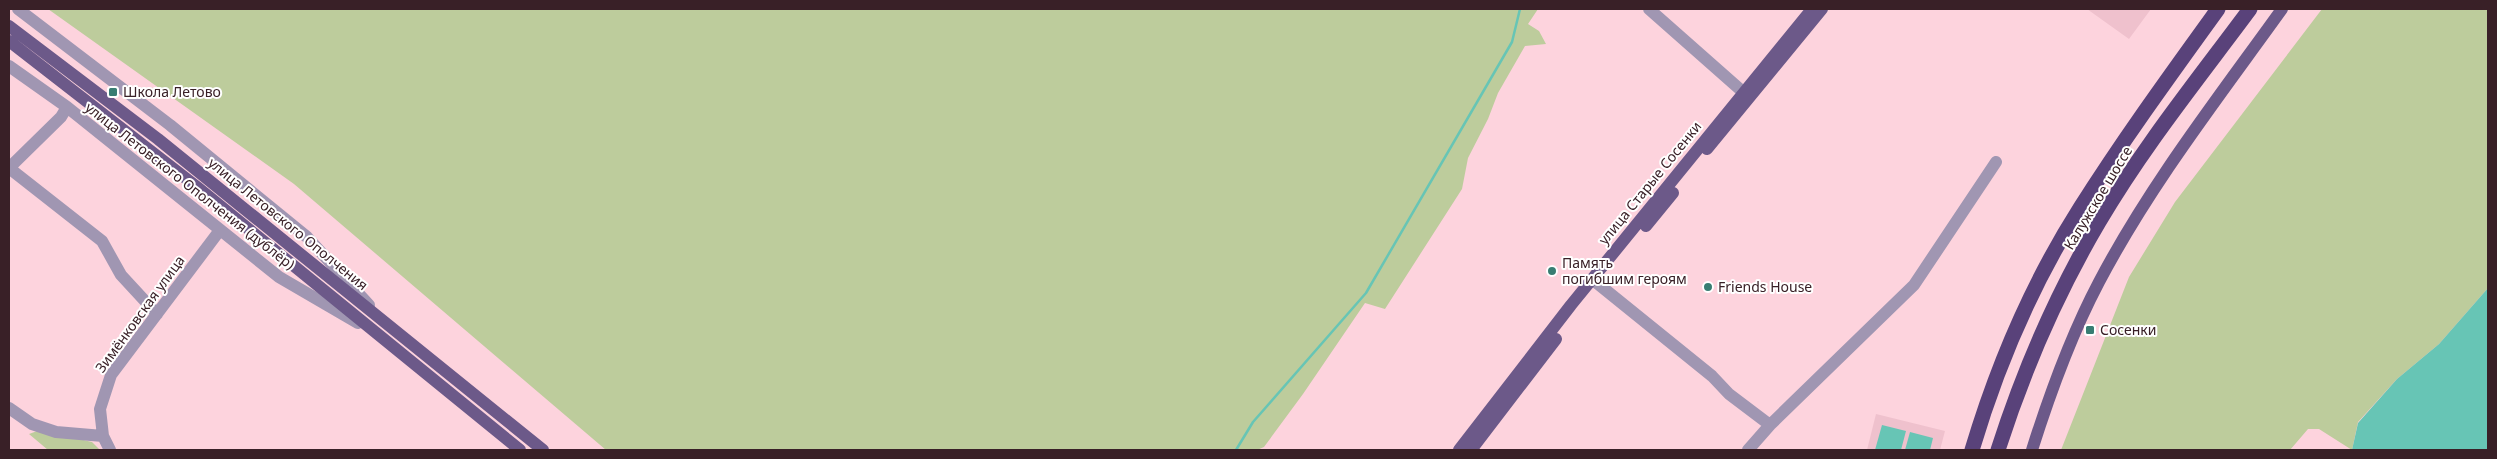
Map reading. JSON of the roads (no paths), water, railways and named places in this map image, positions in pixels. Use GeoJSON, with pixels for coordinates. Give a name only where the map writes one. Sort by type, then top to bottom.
{"type":"FeatureCollection","features":[{"type":"Feature","properties":{"kind":"highway","name":"Калужское шоссе"},"geometry":{"type":"LineString","coordinates":[[1972,450],[1982,417],[2009,346],[2041,277],[2079,210],[2135,124],[2218,9]]}},
{"type":"Feature","properties":{"kind":"highway","name":"Калужское шоссе"},"geometry":{"type":"LineString","coordinates":[[1998,450],[2010,413],[2055,307],[2098,222],[2156,135],[2250,9]]}},
{"type":"Feature","properties":{"kind":"main road","name":"улица Старые Сосенки"},"geometry":{"type":"LineString","coordinates":[[1471,450],[1595,282],[1743,92],[1812,9]]}},
{"type":"Feature","properties":{"kind":"main road","name":"улица Старые Сосенки"},"geometry":{"type":"LineString","coordinates":[[1459,450],[1595,282],[1822,9]]}},
{"type":"Feature","properties":{"kind":"main road"},"geometry":{"type":"LineString","coordinates":[[2032,450],[2074,336],[2099,282],[2152,191],[2282,9]]}},
{"type":"Feature","properties":{"kind":"main road","name":"улица Летовского Ополчения"},"geometry":{"type":"LineString","coordinates":[[9,26],[158,139],[376,313],[543,450]]}},
{"type":"Feature","properties":{"kind":"main road","name":"улица Летовского Ополчения"},"geometry":{"type":"LineString","coordinates":[[9,42],[149,149],[520,450]]}},
{"type":"Feature","properties":{"kind":"street"},"geometry":{"type":"LineString","coordinates":[[18,9],[170,125],[307,237],[376,313]]}},
{"type":"Feature","properties":{"kind":"street"},"geometry":{"type":"LineString","coordinates":[[1649,9],[1743,92]]}},
{"type":"Feature","properties":{"kind":"street","name":"улица Летовского Ополчения (дублёр)"},"geometry":{"type":"LineString","coordinates":[[9,66],[67,107],[279,277],[383,337]]}},
{"type":"Feature","properties":{"kind":"street"},"geometry":{"type":"LineString","coordinates":[[67,107],[61,117],[9,168],[102,241],[121,275],[156,314]]}},
{"type":"Feature","properties":{"kind":"street"},"geometry":{"type":"LineString","coordinates":[[1748,450],[1770,425],[1914,285],[1996,162]]}},
{"type":"Feature","properties":{"kind":"street","name":"Зимёнковская улица"},"geometry":{"type":"LineString","coordinates":[[110,450],[103,436],[100,409],[111,375],[220,230]]}},
{"type":"Feature","properties":{"kind":"street"},"geometry":{"type":"LineString","coordinates":[[279,277],[290,276],[298,270],[306,259],[308,250],[307,237]]}},
{"type":"Feature","properties":{"kind":"street"},"geometry":{"type":"LineString","coordinates":[[1595,282],[1712,376],[1729,394],[1770,425]]}},
{"type":"Feature","properties":{"kind":"street"},"geometry":{"type":"LineString","coordinates":[[9,408],[32,424],[56,432],[103,436]]}},
{"type":"Feature","properties":{"kind":"waterway"},"geometry":{"type":"LineString","coordinates":[[1236,450],[1253,422],[1366,293],[1512,42],[1520,9]]}},
{"type":"Feature","properties":{"kind":"place","name":"Школа Летово"},"geometry":{"type":"Point","coordinates":[113,92]}},
{"type":"Feature","properties":{"kind":"place","name":"Память погибшим героям"},"geometry":{"type":"Point","coordinates":[1552,271]}},
{"type":"Feature","properties":{"kind":"place","name":"Friends House"},"geometry":{"type":"Point","coordinates":[1708,287]}},
{"type":"Feature","properties":{"kind":"place","name":"Сосенки"},"geometry":{"type":"Point","coordinates":[2090,330]}}]}
